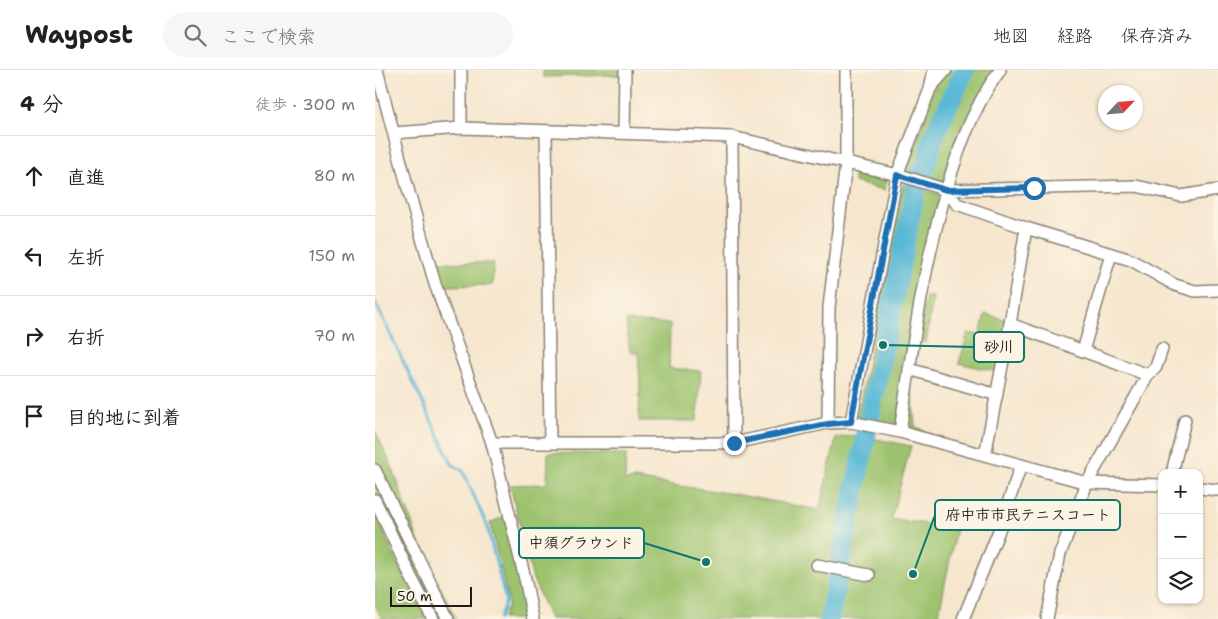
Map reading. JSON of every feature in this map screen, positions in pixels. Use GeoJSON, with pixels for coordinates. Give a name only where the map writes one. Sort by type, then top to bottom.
{"type":"FeatureCollection","features":[{"type":"Feature","properties":{"kind":"street"},"geometry":{"type":"LineString","coordinates":[[377,70],[435,284],[491,443],[526,582],[533,619]]}},
{"type":"Feature","properties":{"kind":"street"},"geometry":{"type":"LineString","coordinates":[[461,70],[461,128]]}},
{"type":"Feature","properties":{"kind":"street"},"geometry":{"type":"LineString","coordinates":[[624,133],[625,70]]}},
{"type":"Feature","properties":{"kind":"street"},"geometry":{"type":"LineString","coordinates":[[828,424],[829,307],[846,163],[846,70]]}},
{"type":"Feature","properties":{"kind":"street"},"geometry":{"type":"LineString","coordinates":[[851,422],[900,175],[930,89],[934,70]]}},
{"type":"Feature","properties":{"kind":"street"},"geometry":{"type":"LineString","coordinates":[[930,89],[946,70]]}},
{"type":"Feature","properties":{"kind":"street"},"geometry":{"type":"LineString","coordinates":[[900,432],[928,257],[946,190],[954,161],[971,122],[999,70]]}},
{"type":"Feature","properties":{"kind":"street"},"geometry":{"type":"LineString","coordinates":[[394,133],[461,128],[731,137],[900,175],[946,190],[1136,186],[1181,196],[1218,190]]}},
{"type":"Feature","properties":{"kind":"street"},"geometry":{"type":"LineString","coordinates":[[546,131],[550,443]]}},
{"type":"Feature","properties":{"kind":"street"},"geometry":{"type":"LineString","coordinates":[[731,137],[734,443]]}},
{"type":"Feature","properties":{"kind":"street"},"geometry":{"type":"LineString","coordinates":[[946,190],[957,204],[1026,228],[1131,260],[1175,285],[1195,291],[1218,290]]}},
{"type":"Feature","properties":{"kind":"street"},"geometry":{"type":"LineString","coordinates":[[985,455],[1026,228]]}},
{"type":"Feature","properties":{"kind":"street"},"geometry":{"type":"LineString","coordinates":[[1083,351],[1111,254]]}},
{"type":"Feature","properties":{"kind":"street"},"geometry":{"type":"LineString","coordinates":[[1010,324],[1148,375]]}},
{"type":"Feature","properties":{"kind":"street"},"geometry":{"type":"LineString","coordinates":[[1047,619],[1060,554],[1087,483],[1148,375],[1156,367],[1162,349]]}},
{"type":"Feature","properties":{"kind":"street"},"geometry":{"type":"LineString","coordinates":[[909,370],[997,395]]}},
{"type":"Feature","properties":{"kind":"street"},"geometry":{"type":"LineString","coordinates":[[1173,469],[1185,420]]}},
{"type":"Feature","properties":{"kind":"street"},"geometry":{"type":"LineString","coordinates":[[491,443],[734,443],[828,424],[851,422],[900,432],[1087,483],[1158,485]]}},
{"type":"Feature","properties":{"kind":"street"},"geometry":{"type":"LineString","coordinates":[[963,619],[998,533],[1021,465]]}},
{"type":"Feature","properties":{"kind":"street"},"geometry":{"type":"LineString","coordinates":[[375,470],[448,619]]}},
{"type":"Feature","properties":{"kind":"street"},"geometry":{"type":"LineString","coordinates":[[1203,488],[1218,490]]}},
{"type":"Feature","properties":{"kind":"street"},"geometry":{"type":"LineString","coordinates":[[375,500],[433,619]]}},
{"type":"Feature","properties":{"kind":"street"},"geometry":{"type":"LineString","coordinates":[[817,565],[869,575]]}},
{"type":"Feature","properties":{"kind":"green space"},"geometry":{"type":"Polygon","coordinates":[[[543,70],[620,70],[620,75],[543,77],[543,70]]]}},
{"type":"Feature","properties":{"kind":"green space"},"geometry":{"type":"Polygon","coordinates":[[[940,70],[998,70],[945,182],[907,171],[940,70]]]}},
{"type":"Feature","properties":{"kind":"green space"},"geometry":{"type":"Polygon","coordinates":[[[854,175],[887,181],[884,190],[854,182],[854,175]]]}},
{"type":"Feature","properties":{"kind":"green space"},"geometry":{"type":"Polygon","coordinates":[[[903,184],[941,195],[924,256],[897,426],[857,418],[903,184]]]}},
{"type":"Feature","properties":{"kind":"green space"},"geometry":{"type":"Polygon","coordinates":[[[437,262],[494,263],[492,285],[445,286],[437,262]]]}},
{"type":"Feature","properties":{"kind":"green space"},"geometry":{"type":"Polygon","coordinates":[[[926,297],[933,297],[926,343],[918,339],[926,297]]]}},
{"type":"Feature","properties":{"kind":"green space"},"geometry":{"type":"Polygon","coordinates":[[[985,314],[1007,320],[997,372],[959,363],[968,333],[980,335],[985,314]]]}},
{"type":"Feature","properties":{"kind":"green space"},"geometry":{"type":"Polygon","coordinates":[[[626,321],[670,324],[669,368],[701,371],[697,421],[639,421],[640,382],[638,352],[630,352],[626,321]]]}},
{"type":"Feature","properties":{"kind":"green space"},"geometry":{"type":"Polygon","coordinates":[[[910,390],[912,392],[915,426],[933,436],[913,433],[910,428],[907,412],[910,390]]]}},
{"type":"Feature","properties":{"kind":"green space"},"geometry":{"type":"Polygon","coordinates":[[[375,430],[393,469],[420,546],[456,619],[439,619],[413,570],[375,487],[375,430]]]}},
{"type":"Feature","properties":{"kind":"green space"},"geometry":{"type":"Polygon","coordinates":[[[856,435],[911,446],[891,519],[956,528],[938,619],[622,619],[622,617],[619,619],[550,619],[533,579],[510,485],[547,484],[548,453],[626,454],[625,481],[633,479],[734,494],[819,510],[836,438],[856,435]]]}},
{"type":"Feature","properties":{"kind":"green space"},"geometry":{"type":"Polygon","coordinates":[[[375,513],[397,562],[427,619],[382,619],[375,605],[375,513]]]}},
{"type":"Feature","properties":{"kind":"green space"},"geometry":{"type":"Polygon","coordinates":[[[505,516],[525,593],[528,619],[502,619],[509,603],[490,523],[505,516]]]}},
{"type":"Feature","properties":{"kind":"waterway"},"geometry":{"type":"LineString","coordinates":[[829,619],[917,182],[926,165],[932,140],[965,70]]}},
{"type":"Feature","properties":{"kind":"waterway"},"geometry":{"type":"LineString","coordinates":[[375,302],[452,464],[463,471],[487,526],[506,601],[499,619]]}},
{"type":"Feature","properties":{"kind":"place","name":"砂川"},"geometry":{"type":"Point","coordinates":[883,345]}},
{"type":"Feature","properties":{"kind":"place","name":"中須グラウンド"},"geometry":{"type":"Point","coordinates":[706,562]}},
{"type":"Feature","properties":{"kind":"place","name":"府中市市民テニスコート"},"geometry":{"type":"Point","coordinates":[913,574]}},
{"type":"Feature","properties":{"kind":"route"},"geometry":{"type":"LineString","coordinates":[[734,443],[828,424],[851,422],[897,175],[946,190],[1034,188]]}}]}
